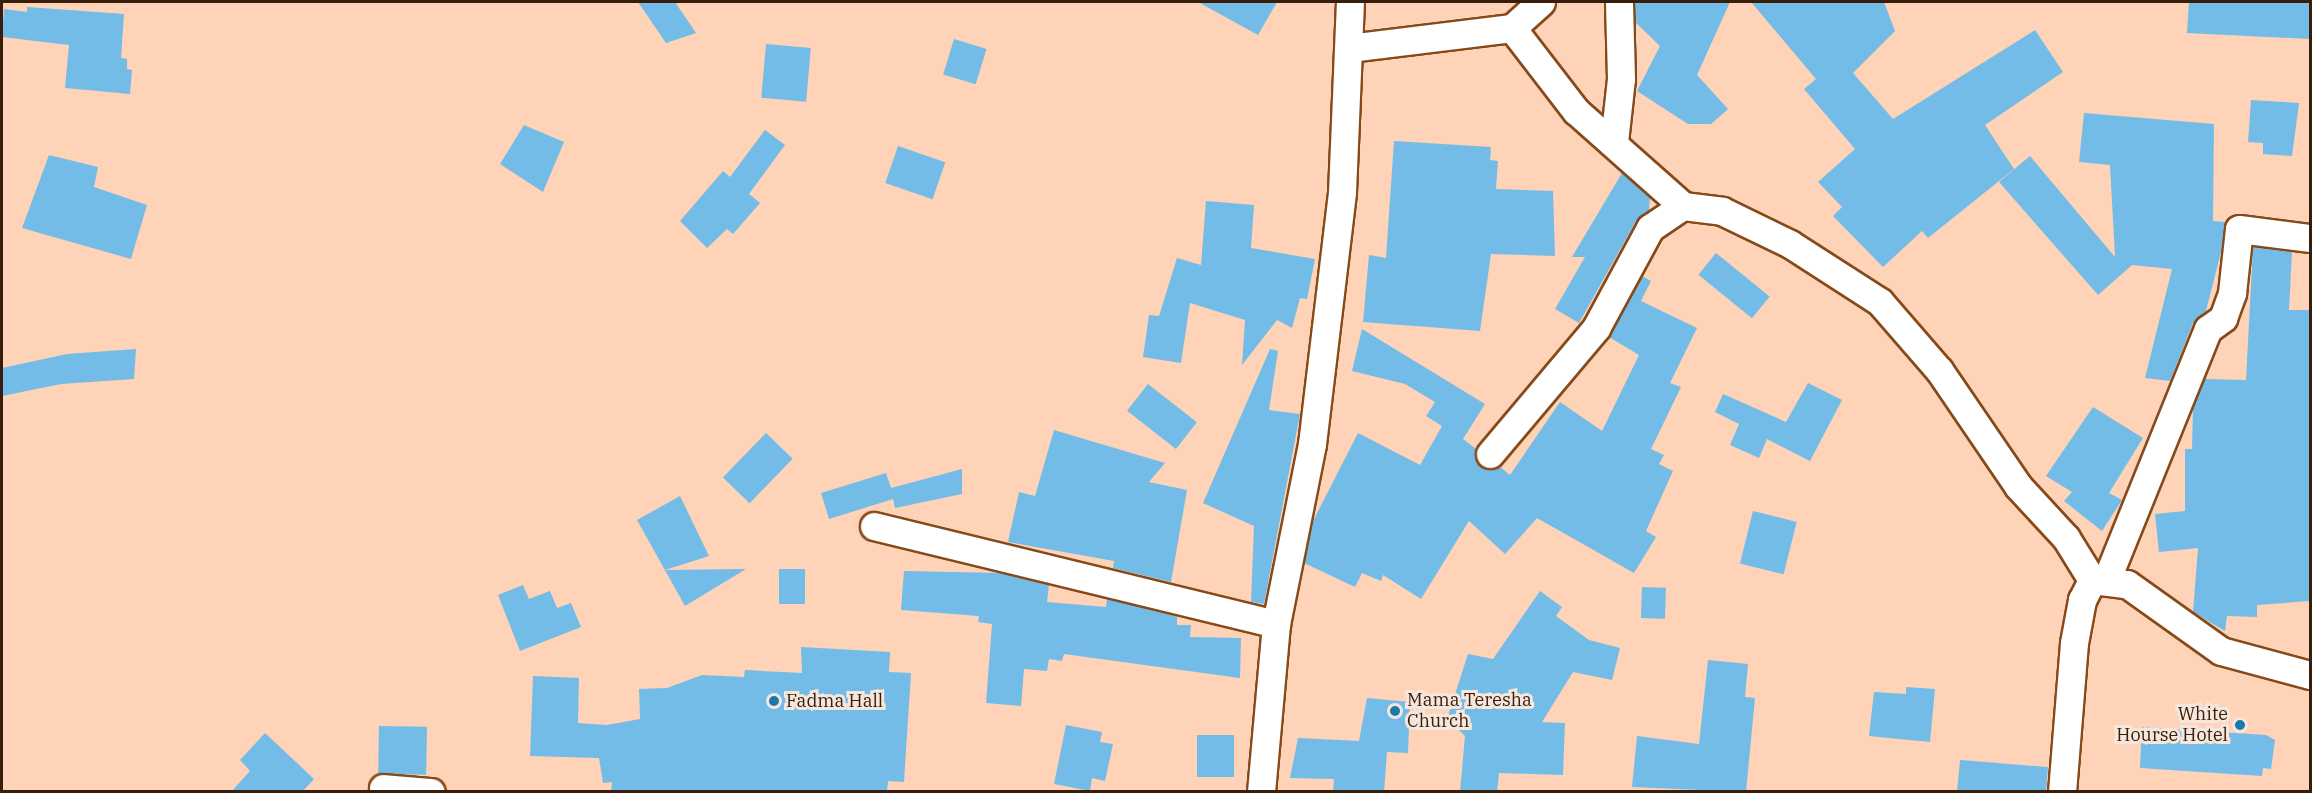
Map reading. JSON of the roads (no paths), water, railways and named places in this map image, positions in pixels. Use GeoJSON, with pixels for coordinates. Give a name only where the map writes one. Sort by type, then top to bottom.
{"type":"FeatureCollection","features":[{"type":"Feature","properties":{"kind":"street"},"geometry":{"type":"LineString","coordinates":[[1261,792],[1276,624],[1312,444],[1342,192],[1350,2]]}},
{"type":"Feature","properties":{"kind":"street"},"geometry":{"type":"LineString","coordinates":[[1349,48],[1512,28],[1541,2]]}},
{"type":"Feature","properties":{"kind":"street"},"geometry":{"type":"LineString","coordinates":[[1614,142],[1621,79],[1619,2]]}},
{"type":"Feature","properties":{"kind":"street"},"geometry":{"type":"LineString","coordinates":[[1512,28],[1576,111],[1614,142],[1683,206],[1722,211],[1790,244],[1880,302],[1939,370],[2018,486],[2066,538],[2099,580],[2127,584],[2221,651],[2310,675]]}},
{"type":"Feature","properties":{"kind":"street"},"geometry":{"type":"LineString","coordinates":[[1490,454],[1596,328],[1650,228],[1683,206]]}},
{"type":"Feature","properties":{"kind":"street"},"geometry":{"type":"LineString","coordinates":[[2062,792],[2074,643],[2082,600],[2099,580],[2208,329],[2223,318],[2232,294],[2239,229],[2310,238]]}},
{"type":"Feature","properties":{"kind":"street"},"geometry":{"type":"LineString","coordinates":[[874,526],[1276,624]]}},
{"type":"Feature","properties":{"kind":"street"},"geometry":{"type":"LineString","coordinates":[[383,788],[431,792]]}},
{"type":"Feature","properties":{"kind":"place","name":"Fadma Hall"},"geometry":{"type":"Point","coordinates":[774,701]}},
{"type":"Feature","properties":{"kind":"place","name":"Mama Teresha Church"},"geometry":{"type":"Point","coordinates":[1395,711]}},
{"type":"Feature","properties":{"kind":"place","name":"White Hourse Hotel"},"geometry":{"type":"Point","coordinates":[2240,725]}}]}
